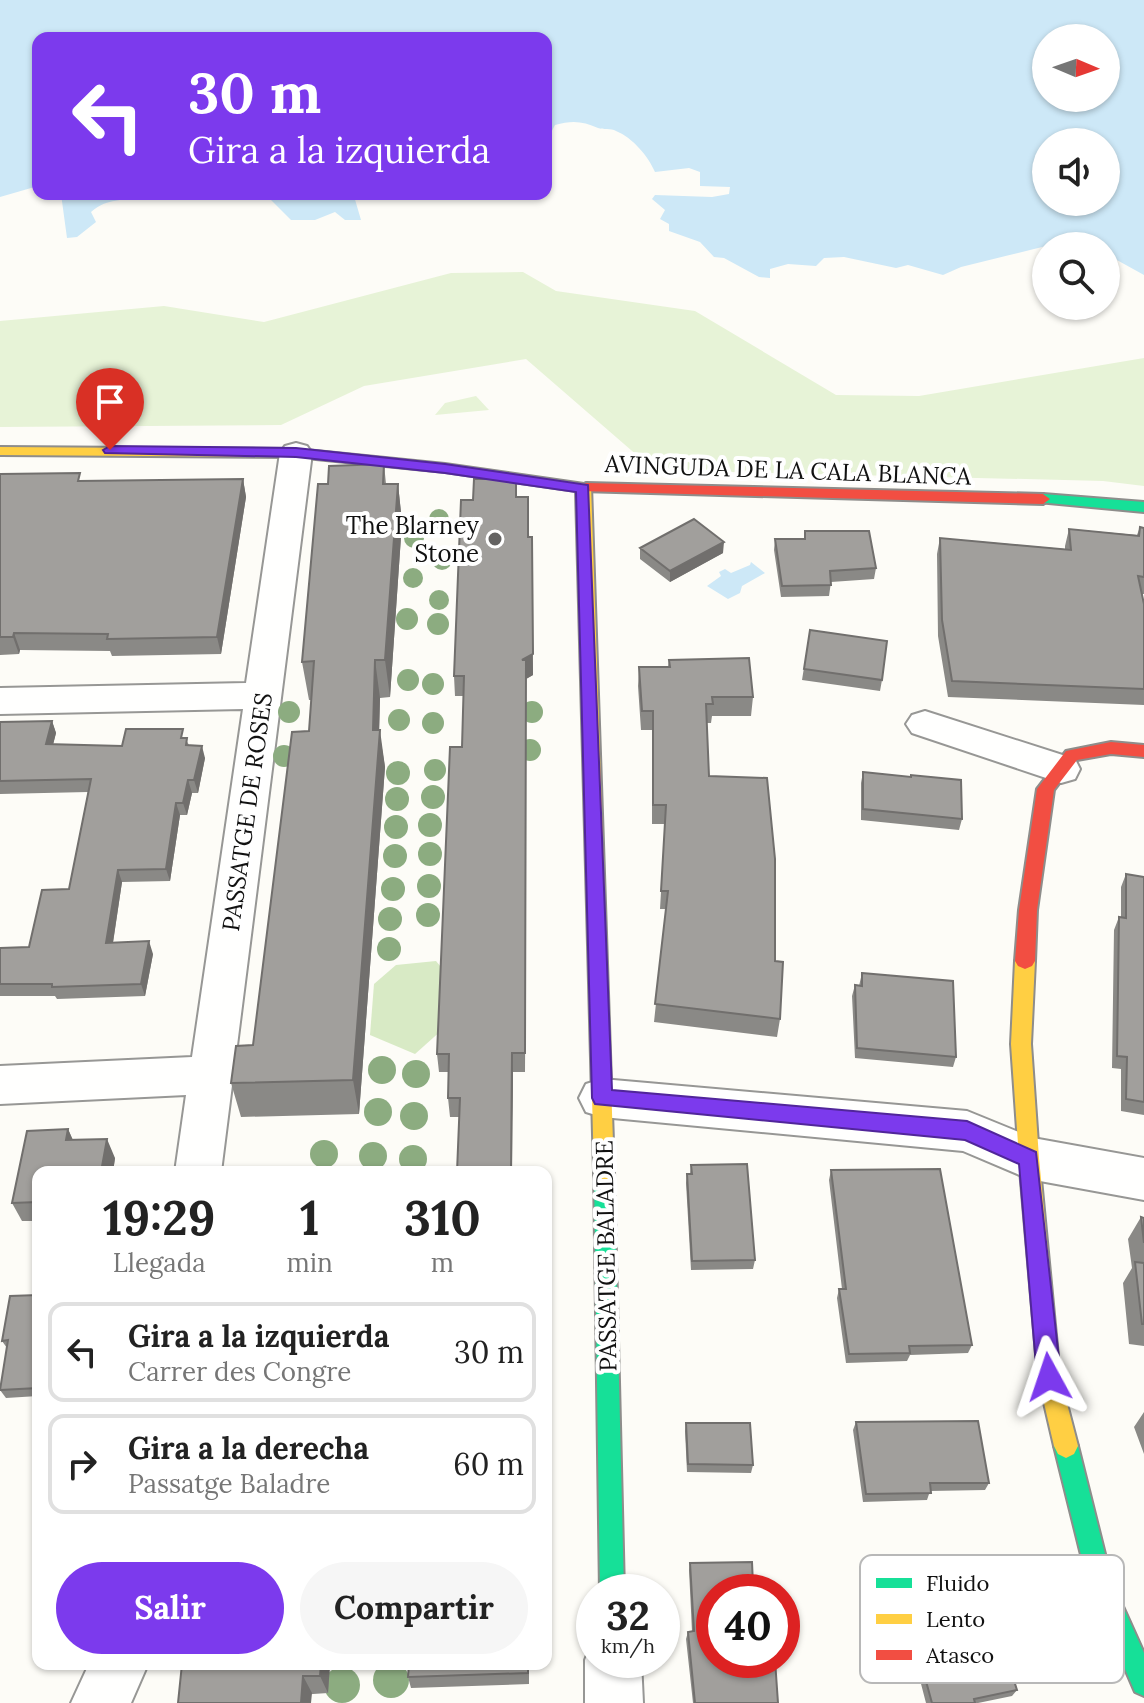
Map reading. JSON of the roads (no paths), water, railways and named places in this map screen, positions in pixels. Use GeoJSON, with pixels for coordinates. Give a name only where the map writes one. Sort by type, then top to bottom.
{"type":"FeatureCollection","features":[{"type":"Feature","properties":{"kind":"street","name":"AVINGUDA DE LA CALA BLANCA"},"geometry":{"type":"LineString","coordinates":[[0,451],[296,453],[445,468],[583,488],[1074,500],[1144,507]]}},
{"type":"Feature","properties":{"kind":"street","name":"PASSATGE DE ROSES"},"geometry":{"type":"LineString","coordinates":[[199,1166],[296,453]]}},
{"type":"Feature","properties":{"kind":"street","name":"PASSATGE BALADRE"},"geometry":{"type":"LineString","coordinates":[[583,488],[602,1098],[612,1574]]}},
{"type":"Feature","properties":{"kind":"street"},"geometry":{"type":"LineString","coordinates":[[0,701],[264,696]]}},
{"type":"Feature","properties":{"kind":"street"},"geometry":{"type":"LineString","coordinates":[[925,724],[1061,769]]}},
{"type":"Feature","properties":{"kind":"street"},"geometry":{"type":"LineString","coordinates":[[1093,1555],[1049,1377],[1021,1044],[1028,910],[1046,789],[1072,755],[1111,748],[1144,751]]}},
{"type":"Feature","properties":{"kind":"street"},"geometry":{"type":"LineString","coordinates":[[0,1085],[210,1075]]}},
{"type":"Feature","properties":{"kind":"street"},"geometry":{"type":"LineString","coordinates":[[602,1098],[967,1131],[1029,1158],[1144,1179]]}},
{"type":"Feature","properties":{"kind":"street"},"geometry":{"type":"LineString","coordinates":[[1124,1638],[1144,1683]]}},
{"type":"Feature","properties":{"kind":"street"},"geometry":{"type":"LineString","coordinates":[[100,1703],[117,1670]]}},
{"type":"Feature","properties":{"kind":"street"},"geometry":{"type":"LineString","coordinates":[[613,1678],[614,1703]]}},
{"type":"Feature","properties":{"kind":"water"},"geometry":{"type":"Polygon","coordinates":[[[0,0],[1144,0],[1144,275],[1120,262],[1120,232],[1032,232],[1032,249],[961,267],[943,275],[908,265],[896,268],[844,257],[824,258],[816,266],[788,264],[770,269],[770,278],[759,277],[724,258],[714,257],[700,242],[669,231],[669,224],[660,219],[665,210],[652,199],[655,195],[712,197],[729,194],[730,187],[700,186],[700,172],[689,168],[655,172],[634,143],[612,130],[577,122],[555,125],[552,131],[552,32],[32,32],[32,188],[0,197],[0,0]]]}},
{"type":"Feature","properties":{"kind":"water"},"geometry":{"type":"Polygon","coordinates":[[[62,200],[121,200],[98,207],[91,212],[96,222],[77,237],[67,238],[62,200]]]}},
{"type":"Feature","properties":{"kind":"water"},"geometry":{"type":"Polygon","coordinates":[[[271,200],[355,200],[361,220],[345,220],[335,212],[315,220],[291,220],[271,200]]]}},
{"type":"Feature","properties":{"kind":"water"},"geometry":{"type":"Polygon","coordinates":[[[751,562],[765,573],[742,586],[740,593],[728,599],[707,586],[721,576],[719,572],[725,569],[731,573],[751,562]]]}},
{"type":"Feature","properties":{"kind":"place","name":"The Blarney Stone"},"geometry":{"type":"Point","coordinates":[495,539]}}]}
